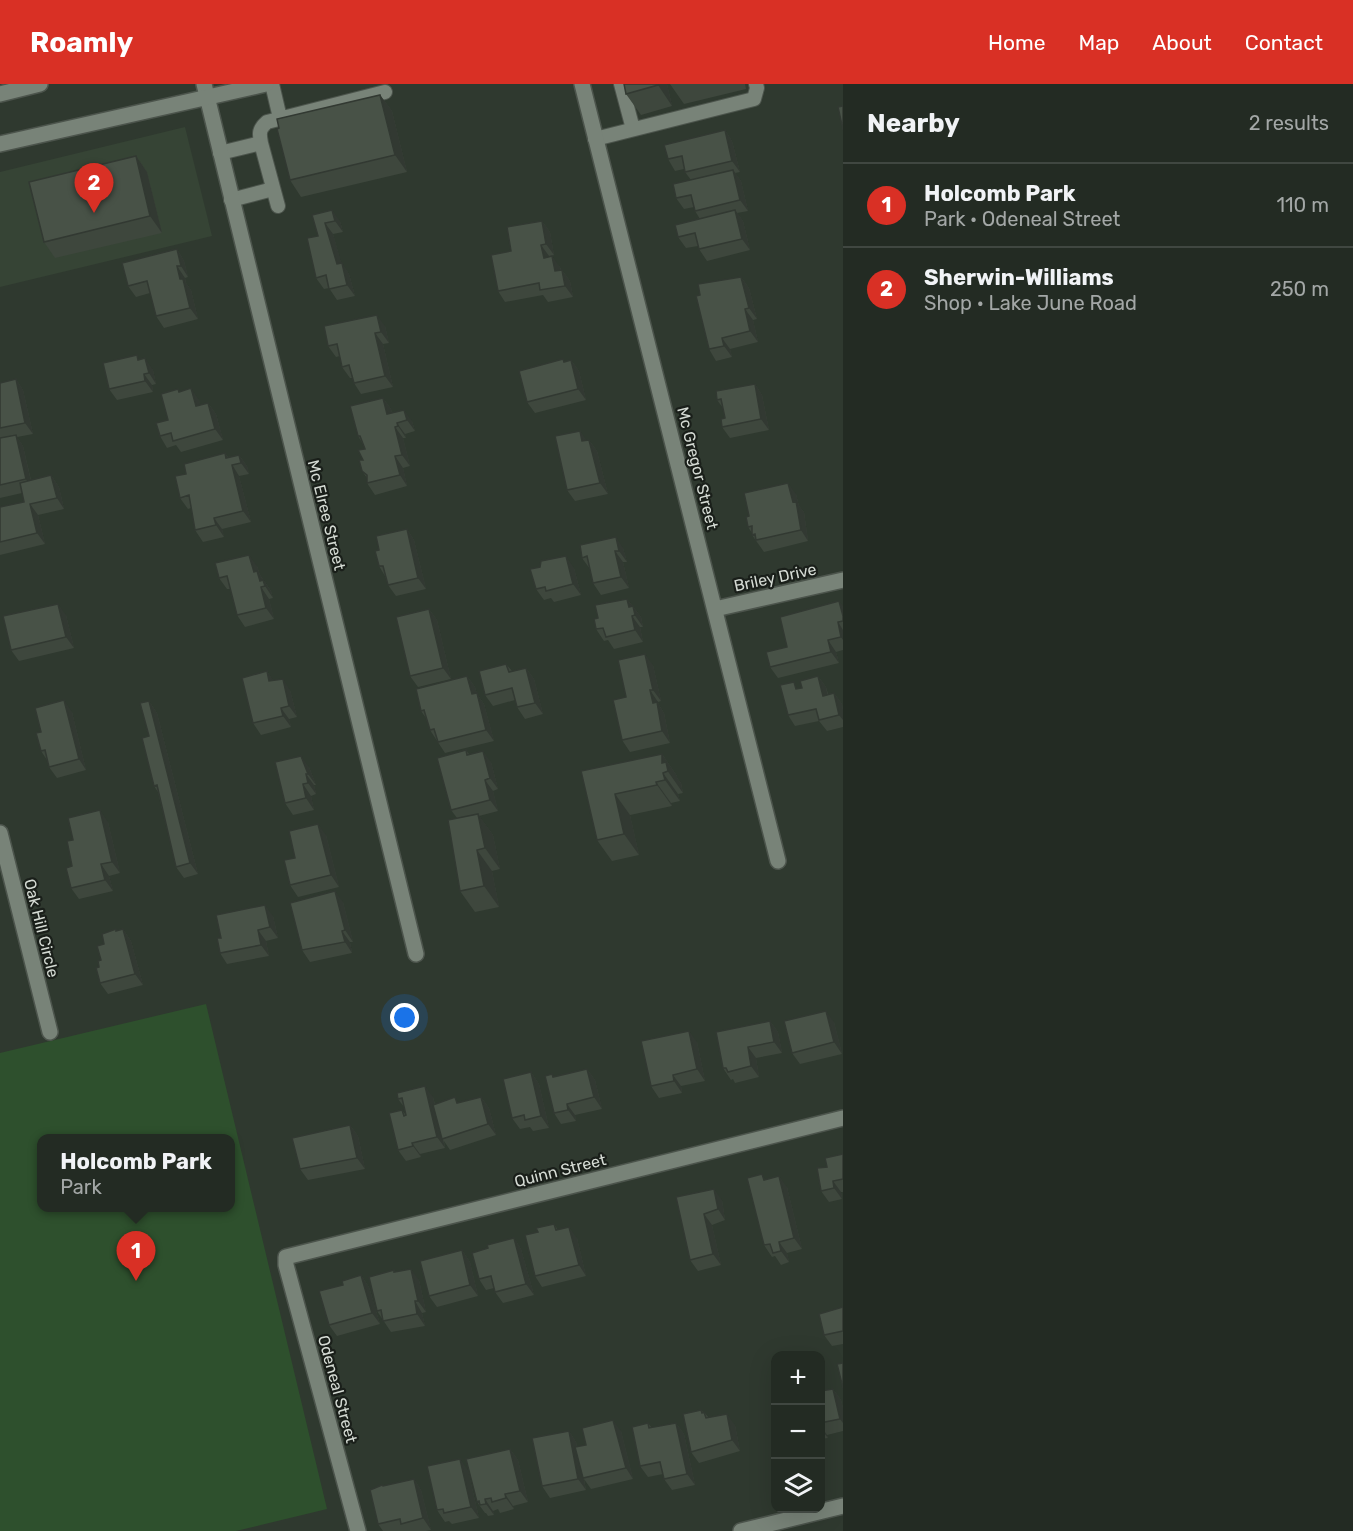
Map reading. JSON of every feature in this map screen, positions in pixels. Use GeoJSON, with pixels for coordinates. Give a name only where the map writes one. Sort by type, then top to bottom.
{"type":"FeatureCollection","features":[{"type":"Feature","properties":{"kind":"street"},"geometry":{"type":"LineString","coordinates":[[0,94],[40,84]]}},
{"type":"Feature","properties":{"kind":"street"},"geometry":{"type":"LineString","coordinates":[[0,144],[205,91],[266,84]]}},
{"type":"Feature","properties":{"kind":"street","name":"Mc Gregor Street"},"geometry":{"type":"LineString","coordinates":[[582,84],[778,861]]}},
{"type":"Feature","properties":{"kind":"street","name":"Mc Elree Street"},"geometry":{"type":"LineString","coordinates":[[205,91],[416,954]]}},
{"type":"Feature","properties":{"kind":"street","name":"Briley Drive"},"geometry":{"type":"LineString","coordinates":[[715,609],[843,580]]}},
{"type":"Feature","properties":{"kind":"street","name":"Oak Hill Circle"},"geometry":{"type":"LineString","coordinates":[[0,833],[50,1032]]}},
{"type":"Feature","properties":{"kind":"street","name":"Quinn Street"},"geometry":{"type":"LineString","coordinates":[[286,1257],[843,1118]]}},
{"type":"Feature","properties":{"kind":"street","name":"Odeneal Street"},"geometry":{"type":"LineString","coordinates":[[286,1257],[289,1277],[358,1531]]}},
{"type":"Feature","properties":{"kind":"street"},"geometry":{"type":"LineString","coordinates":[[741,1531],[843,1506]]}},
{"type":"Feature","properties":{"kind":"lane"},"geometry":{"type":"LineString","coordinates":[[272,84],[280,118]]}},
{"type":"Feature","properties":{"kind":"lane"},"geometry":{"type":"LineString","coordinates":[[621,84],[633,129]]}},
{"type":"Feature","properties":{"kind":"lane"},"geometry":{"type":"LineString","coordinates":[[595,139],[754,99],[756,84]]}},
{"type":"Feature","properties":{"kind":"lane"},"geometry":{"type":"LineString","coordinates":[[278,206],[261,143],[260,128],[267,122],[361,91],[385,92]]}},
{"type":"Feature","properties":{"kind":"lane"},"geometry":{"type":"LineString","coordinates":[[220,153],[261,143]]}},
{"type":"Feature","properties":{"kind":"lane"},"geometry":{"type":"LineString","coordinates":[[231,200],[273,189]]}},
{"type":"Feature","properties":{"kind":"shaded area"},"geometry":{"type":"Polygon","coordinates":[[[185,127],[212,236],[0,287],[0,172],[185,127]]]}},
{"type":"Feature","properties":{"kind":"green space"},"geometry":{"type":"Polygon","coordinates":[[[206,1004],[327,1509],[236,1531],[0,1531],[0,1053],[206,1004]]]}},
{"type":"Feature","properties":{"kind":"building"},"geometry":{"type":"Polygon","coordinates":[[[624,84],[657,84],[658,85],[626,94],[624,84]]]}},
{"type":"Feature","properties":{"kind":"building"},"geometry":{"type":"Polygon","coordinates":[[[380,95],[395,155],[290,180],[277,129],[279,128],[277,119],[380,95]]]}},
{"type":"Feature","properties":{"kind":"building"},"geometry":{"type":"Polygon","coordinates":[[[843,106],[843,130],[838,107],[843,106]]]}},
{"type":"Feature","properties":{"kind":"building"},"geometry":{"type":"Polygon","coordinates":[[[725,130],[732,161],[685,172],[682,156],[668,159],[664,145],[725,130]]]}},
{"type":"Feature","properties":{"kind":"building"},"geometry":{"type":"Polygon","coordinates":[[[136,156],[150,216],[44,242],[29,182],[136,156]]]}},
{"type":"Feature","properties":{"kind":"building"},"geometry":{"type":"Polygon","coordinates":[[[733,170],[740,200],[695,211],[691,195],[676,198],[673,184],[733,170]]]}},
{"type":"Feature","properties":{"kind":"building"},"geometry":{"type":"Polygon","coordinates":[[[332,210],[335,221],[325,223],[337,264],[342,263],[347,285],[329,289],[326,275],[316,278],[307,238],[318,236],[312,215],[332,210]]]}},
{"type":"Feature","properties":{"kind":"building"},"geometry":{"type":"Polygon","coordinates":[[[735,210],[742,239],[699,249],[695,233],[678,237],[675,225],[735,210]]]}},
{"type":"Feature","properties":{"kind":"building"},"geometry":{"type":"Polygon","coordinates":[[[542,221],[546,244],[541,245],[544,258],[552,256],[555,271],[562,270],[565,286],[540,290],[539,283],[498,291],[491,255],[511,251],[507,227],[542,221]]]}},
{"type":"Feature","properties":{"kind":"building"},"geometry":{"type":"Polygon","coordinates":[[[177,249],[181,266],[177,266],[180,279],[183,279],[190,308],[156,316],[147,281],[128,286],[122,263],[177,249]]]}},
{"type":"Feature","properties":{"kind":"building"},"geometry":{"type":"Polygon","coordinates":[[[741,277],[749,308],[745,309],[750,331],[722,338],[724,346],[709,349],[696,296],[700,295],[698,284],[741,277]]]}},
{"type":"Feature","properties":{"kind":"building"},"geometry":{"type":"Polygon","coordinates":[[[377,315],[381,332],[375,333],[385,376],[354,383],[349,365],[342,367],[337,344],[328,346],[324,326],[377,315]]]}},
{"type":"Feature","properties":{"kind":"building"},"geometry":{"type":"Polygon","coordinates":[[[137,355],[138,360],[145,358],[149,373],[144,374],[145,381],[109,389],[103,363],[137,355]]]}},
{"type":"Feature","properties":{"kind":"building"},"geometry":{"type":"Polygon","coordinates":[[[563,359],[564,362],[571,360],[578,389],[527,402],[519,371],[563,359]]]}},
{"type":"Feature","properties":{"kind":"building"},"geometry":{"type":"Polygon","coordinates":[[[16,379],[25,423],[0,428],[0,383],[16,379]]]}},
{"type":"Feature","properties":{"kind":"building"},"geometry":{"type":"Polygon","coordinates":[[[755,384],[761,419],[722,427],[721,419],[725,418],[721,399],[717,400],[716,391],[755,384]]]}},
{"type":"Feature","properties":{"kind":"building"},"geometry":{"type":"Polygon","coordinates":[[[191,388],[196,406],[208,403],[215,429],[173,441],[171,433],[160,436],[156,423],[168,420],[161,394],[191,388]]]}},
{"type":"Feature","properties":{"kind":"building"},"geometry":{"type":"Polygon","coordinates":[[[383,398],[387,414],[404,410],[407,420],[397,423],[398,426],[395,427],[402,455],[395,456],[400,475],[367,483],[367,475],[362,471],[359,460],[363,460],[358,450],[365,449],[358,436],[350,406],[383,398]]]}},
{"type":"Feature","properties":{"kind":"building"},"geometry":{"type":"Polygon","coordinates":[[[580,431],[582,441],[589,440],[600,483],[567,490],[555,436],[580,431]]]}},
{"type":"Feature","properties":{"kind":"building"},"geometry":{"type":"Polygon","coordinates":[[[16,435],[26,479],[0,485],[0,438],[16,435]]]}},
{"type":"Feature","properties":{"kind":"building"},"geometry":{"type":"Polygon","coordinates":[[[225,453],[226,458],[239,455],[241,463],[232,465],[243,511],[214,518],[216,525],[195,530],[189,495],[180,498],[175,476],[186,474],[184,464],[225,453]]]}},
{"type":"Feature","properties":{"kind":"building"},"geometry":{"type":"Polygon","coordinates":[[[51,475],[57,498],[30,504],[37,533],[0,542],[0,507],[24,502],[20,483],[51,475]]]}},
{"type":"Feature","properties":{"kind":"building"},"geometry":{"type":"Polygon","coordinates":[[[788,483],[793,502],[796,501],[801,530],[756,540],[755,534],[752,535],[752,526],[748,527],[746,517],[749,516],[744,493],[788,483]]]}},
{"type":"Feature","properties":{"kind":"building"},"geometry":{"type":"Polygon","coordinates":[[[407,529],[418,578],[388,585],[383,566],[379,566],[375,551],[379,550],[376,536],[407,529]]]}},
{"type":"Feature","properties":{"kind":"building"},"geometry":{"type":"Polygon","coordinates":[[[616,537],[619,551],[615,551],[621,577],[593,583],[587,556],[582,558],[580,545],[616,537]]]}},
{"type":"Feature","properties":{"kind":"building"},"geometry":{"type":"Polygon","coordinates":[[[249,555],[254,572],[257,571],[260,581],[263,580],[265,586],[261,587],[266,608],[237,615],[227,576],[219,578],[215,563],[249,555]]]}},
{"type":"Feature","properties":{"kind":"building"},"geometry":{"type":"Polygon","coordinates":[[[566,556],[573,584],[546,591],[545,587],[536,589],[530,569],[540,567],[541,561],[566,556]]]}},
{"type":"Feature","properties":{"kind":"building"},"geometry":{"type":"Polygon","coordinates":[[[627,599],[629,607],[633,606],[635,615],[632,616],[635,630],[606,637],[603,628],[596,629],[594,619],[598,618],[595,605],[627,599]]]}},
{"type":"Feature","properties":{"kind":"building"},"geometry":{"type":"Polygon","coordinates":[[[839,601],[843,616],[843,621],[838,622],[841,637],[828,640],[831,652],[770,667],[766,652],[787,647],[780,617],[839,601]]]}},
{"type":"Feature","properties":{"kind":"building"},"geometry":{"type":"Polygon","coordinates":[[[58,604],[66,637],[11,650],[3,616],[58,604]]]}},
{"type":"Feature","properties":{"kind":"building"},"geometry":{"type":"Polygon","coordinates":[[[429,609],[443,668],[410,676],[396,617],[429,609]]]}},
{"type":"Feature","properties":{"kind":"building"},"geometry":{"type":"Polygon","coordinates":[[[645,654],[653,690],[650,690],[653,703],[657,702],[662,731],[622,740],[613,700],[626,697],[618,660],[645,654]]]}},
{"type":"Feature","properties":{"kind":"building"},"geometry":{"type":"Polygon","coordinates":[[[506,664],[509,672],[526,668],[535,703],[517,707],[512,688],[485,695],[479,671],[506,664]]]}},
{"type":"Feature","properties":{"kind":"building"},"geometry":{"type":"Polygon","coordinates":[[[267,671],[269,681],[283,679],[289,706],[281,708],[283,716],[253,723],[242,678],[267,671]]]}},
{"type":"Feature","properties":{"kind":"building"},"geometry":{"type":"Polygon","coordinates":[[[467,676],[472,694],[477,693],[486,730],[438,742],[434,729],[430,730],[424,710],[421,711],[416,689],[467,676]]]}},
{"type":"Feature","properties":{"kind":"building"},"geometry":{"type":"Polygon","coordinates":[[[818,676],[823,696],[834,693],[839,715],[819,720],[816,709],[788,715],[780,685],[794,682],[796,689],[802,688],[800,681],[818,676]]]}},
{"type":"Feature","properties":{"kind":"building"},"geometry":{"type":"Polygon","coordinates":[[[64,700],[79,759],[49,767],[45,750],[41,751],[36,733],[41,732],[35,708],[64,700]]]}},
{"type":"Feature","properties":{"kind":"building"},"geometry":{"type":"Polygon","coordinates":[[[149,701],[190,863],[176,867],[157,785],[154,786],[142,738],[149,736],[140,703],[149,701]]]}},
{"type":"Feature","properties":{"kind":"building"},"geometry":{"type":"Polygon","coordinates":[[[466,750],[467,755],[483,751],[490,778],[485,780],[490,800],[451,810],[437,758],[466,750]]]}},
{"type":"Feature","properties":{"kind":"building"},"geometry":{"type":"Polygon","coordinates":[[[662,754],[662,763],[666,762],[668,771],[663,773],[665,780],[656,782],[657,785],[615,794],[624,834],[597,840],[581,771],[662,754]]]}},
{"type":"Feature","properties":{"kind":"building"},"geometry":{"type":"Polygon","coordinates":[[[301,756],[308,774],[306,774],[308,783],[303,784],[306,798],[285,803],[275,762],[301,756]]]}},
{"type":"Feature","properties":{"kind":"building"},"geometry":{"type":"Polygon","coordinates":[[[100,810],[112,862],[101,864],[105,880],[71,888],[66,868],[72,866],[67,841],[73,840],[68,818],[100,810]]]}},
{"type":"Feature","properties":{"kind":"building"},"geometry":{"type":"Polygon","coordinates":[[[478,814],[485,848],[477,850],[484,886],[460,891],[448,820],[478,814]]]}},
{"type":"Feature","properties":{"kind":"building"},"geometry":{"type":"Polygon","coordinates":[[[318,824],[331,875],[290,885],[284,860],[295,858],[289,831],[318,824]]]}},
{"type":"Feature","properties":{"kind":"building"},"geometry":{"type":"Polygon","coordinates":[[[335,891],[345,930],[342,931],[345,942],[302,950],[290,903],[335,891]]]}},
{"type":"Feature","properties":{"kind":"building"},"geometry":{"type":"Polygon","coordinates":[[[265,905],[270,927],[258,930],[261,945],[220,953],[217,938],[221,938],[216,915],[265,905]]]}},
{"type":"Feature","properties":{"kind":"building"},"geometry":{"type":"Polygon","coordinates":[[[116,929],[116,931],[123,929],[135,974],[100,983],[96,968],[99,967],[98,961],[101,960],[97,946],[104,944],[102,934],[116,929]]]}},
{"type":"Feature","properties":{"kind":"building"},"geometry":{"type":"Polygon","coordinates":[[[826,1011],[834,1042],[792,1053],[784,1021],[826,1011]]]}},
{"type":"Feature","properties":{"kind":"building"},"geometry":{"type":"Polygon","coordinates":[[[770,1021],[774,1042],[748,1047],[751,1066],[728,1072],[726,1068],[723,1068],[716,1032],[770,1021]]]}},
{"type":"Feature","properties":{"kind":"building"},"geometry":{"type":"Polygon","coordinates":[[[689,1031],[697,1069],[673,1075],[674,1081],[651,1086],[641,1041],[689,1031]]]}},
{"type":"Feature","properties":{"kind":"building"},"geometry":{"type":"Polygon","coordinates":[[[587,1069],[594,1097],[567,1104],[568,1110],[554,1113],[545,1076],[552,1074],[553,1077],[587,1069]]]}},
{"type":"Feature","properties":{"kind":"building"},"geometry":{"type":"Polygon","coordinates":[[[531,1072],[541,1116],[525,1120],[524,1115],[512,1118],[503,1079],[531,1072]]]}},
{"type":"Feature","properties":{"kind":"building"},"geometry":{"type":"Polygon","coordinates":[[[425,1086],[437,1137],[412,1143],[413,1146],[398,1150],[389,1113],[402,1110],[404,1116],[406,1115],[402,1098],[398,1099],[397,1093],[425,1086]]]}},
{"type":"Feature","properties":{"kind":"building"},"geometry":{"type":"Polygon","coordinates":[[[455,1097],[457,1103],[481,1097],[488,1124],[442,1139],[433,1105],[455,1097]]]}},
{"type":"Feature","properties":{"kind":"building"},"geometry":{"type":"Polygon","coordinates":[[[350,1125],[357,1158],[300,1169],[292,1138],[350,1125]]]}},
{"type":"Feature","properties":{"kind":"building"},"geometry":{"type":"Polygon","coordinates":[[[843,1154],[843,1179],[833,1181],[834,1188],[821,1191],[817,1168],[827,1167],[825,1158],[843,1154]]]}},
{"type":"Feature","properties":{"kind":"building"},"geometry":{"type":"Polygon","coordinates":[[[762,1174],[764,1180],[779,1176],[794,1238],[779,1242],[781,1251],[773,1253],[770,1244],[764,1245],[747,1178],[762,1174]]]}},
{"type":"Feature","properties":{"kind":"building"},"geometry":{"type":"Polygon","coordinates":[[[714,1189],[718,1209],[704,1214],[713,1254],[690,1260],[676,1197],[714,1189]]]}},
{"type":"Feature","properties":{"kind":"building"},"geometry":{"type":"Polygon","coordinates":[[[554,1224],[556,1230],[569,1227],[579,1265],[535,1276],[525,1235],[538,1232],[536,1228],[554,1224]]]}},
{"type":"Feature","properties":{"kind":"building"},"geometry":{"type":"Polygon","coordinates":[[[514,1238],[526,1284],[495,1292],[491,1276],[479,1279],[472,1253],[488,1248],[487,1245],[514,1238]]]}},
{"type":"Feature","properties":{"kind":"building"},"geometry":{"type":"Polygon","coordinates":[[[462,1250],[470,1285],[429,1296],[420,1261],[462,1250]]]}},
{"type":"Feature","properties":{"kind":"building"},"geometry":{"type":"Polygon","coordinates":[[[411,1269],[418,1301],[415,1301],[417,1314],[383,1321],[381,1310],[377,1311],[369,1277],[394,1270],[394,1272],[411,1269]]]}},
{"type":"Feature","properties":{"kind":"building"},"geometry":{"type":"Polygon","coordinates":[[[361,1275],[372,1313],[329,1325],[319,1291],[343,1285],[342,1281],[361,1275]]]}},
{"type":"Feature","properties":{"kind":"building"},"geometry":{"type":"Polygon","coordinates":[[[843,1307],[843,1331],[824,1335],[819,1314],[843,1307]]]}},
{"type":"Feature","properties":{"kind":"building"},"geometry":{"type":"Polygon","coordinates":[[[843,1363],[843,1388],[837,1364],[843,1363]]]}},
{"type":"Feature","properties":{"kind":"building"},"geometry":{"type":"Polygon","coordinates":[[[833,1389],[840,1419],[825,1422],[825,1390],[833,1389]]]}},
{"type":"Feature","properties":{"kind":"building"},"geometry":{"type":"Polygon","coordinates":[[[701,1410],[706,1418],[727,1414],[732,1440],[691,1452],[683,1414],[701,1410]]]}},
{"type":"Feature","properties":{"kind":"building"},"geometry":{"type":"Polygon","coordinates":[[[613,1420],[626,1468],[583,1478],[575,1447],[586,1445],[582,1428],[613,1420]]]}},
{"type":"Feature","properties":{"kind":"building"},"geometry":{"type":"Polygon","coordinates":[[[648,1423],[649,1428],[676,1423],[687,1474],[664,1479],[660,1462],[640,1466],[632,1427],[648,1423]]]}},
{"type":"Feature","properties":{"kind":"building"},"geometry":{"type":"Polygon","coordinates":[[[569,1431],[578,1479],[542,1486],[532,1438],[569,1431]]]}},
{"type":"Feature","properties":{"kind":"building"},"geometry":{"type":"Polygon","coordinates":[[[510,1449],[520,1491],[505,1494],[506,1498],[492,1502],[491,1498],[485,1499],[486,1504],[480,1505],[479,1501],[477,1502],[466,1459],[510,1449]]]}},
{"type":"Feature","properties":{"kind":"building"},"geometry":{"type":"Polygon","coordinates":[[[460,1459],[471,1507],[444,1513],[443,1509],[437,1510],[427,1466],[460,1459]]]}},
{"type":"Feature","properties":{"kind":"building"},"geometry":{"type":"Polygon","coordinates":[[[414,1479],[423,1518],[401,1524],[400,1519],[378,1524],[370,1490],[382,1485],[414,1479]]]}},
{"type":"Feature","properties":{"kind":"place","name":"Sherwin-Williams"},"geometry":{"type":"Point","coordinates":[94,213]}},
{"type":"Feature","properties":{"kind":"place","name":"Holcomb Park"},"geometry":{"type":"Point","coordinates":[136,1281]}}]}
